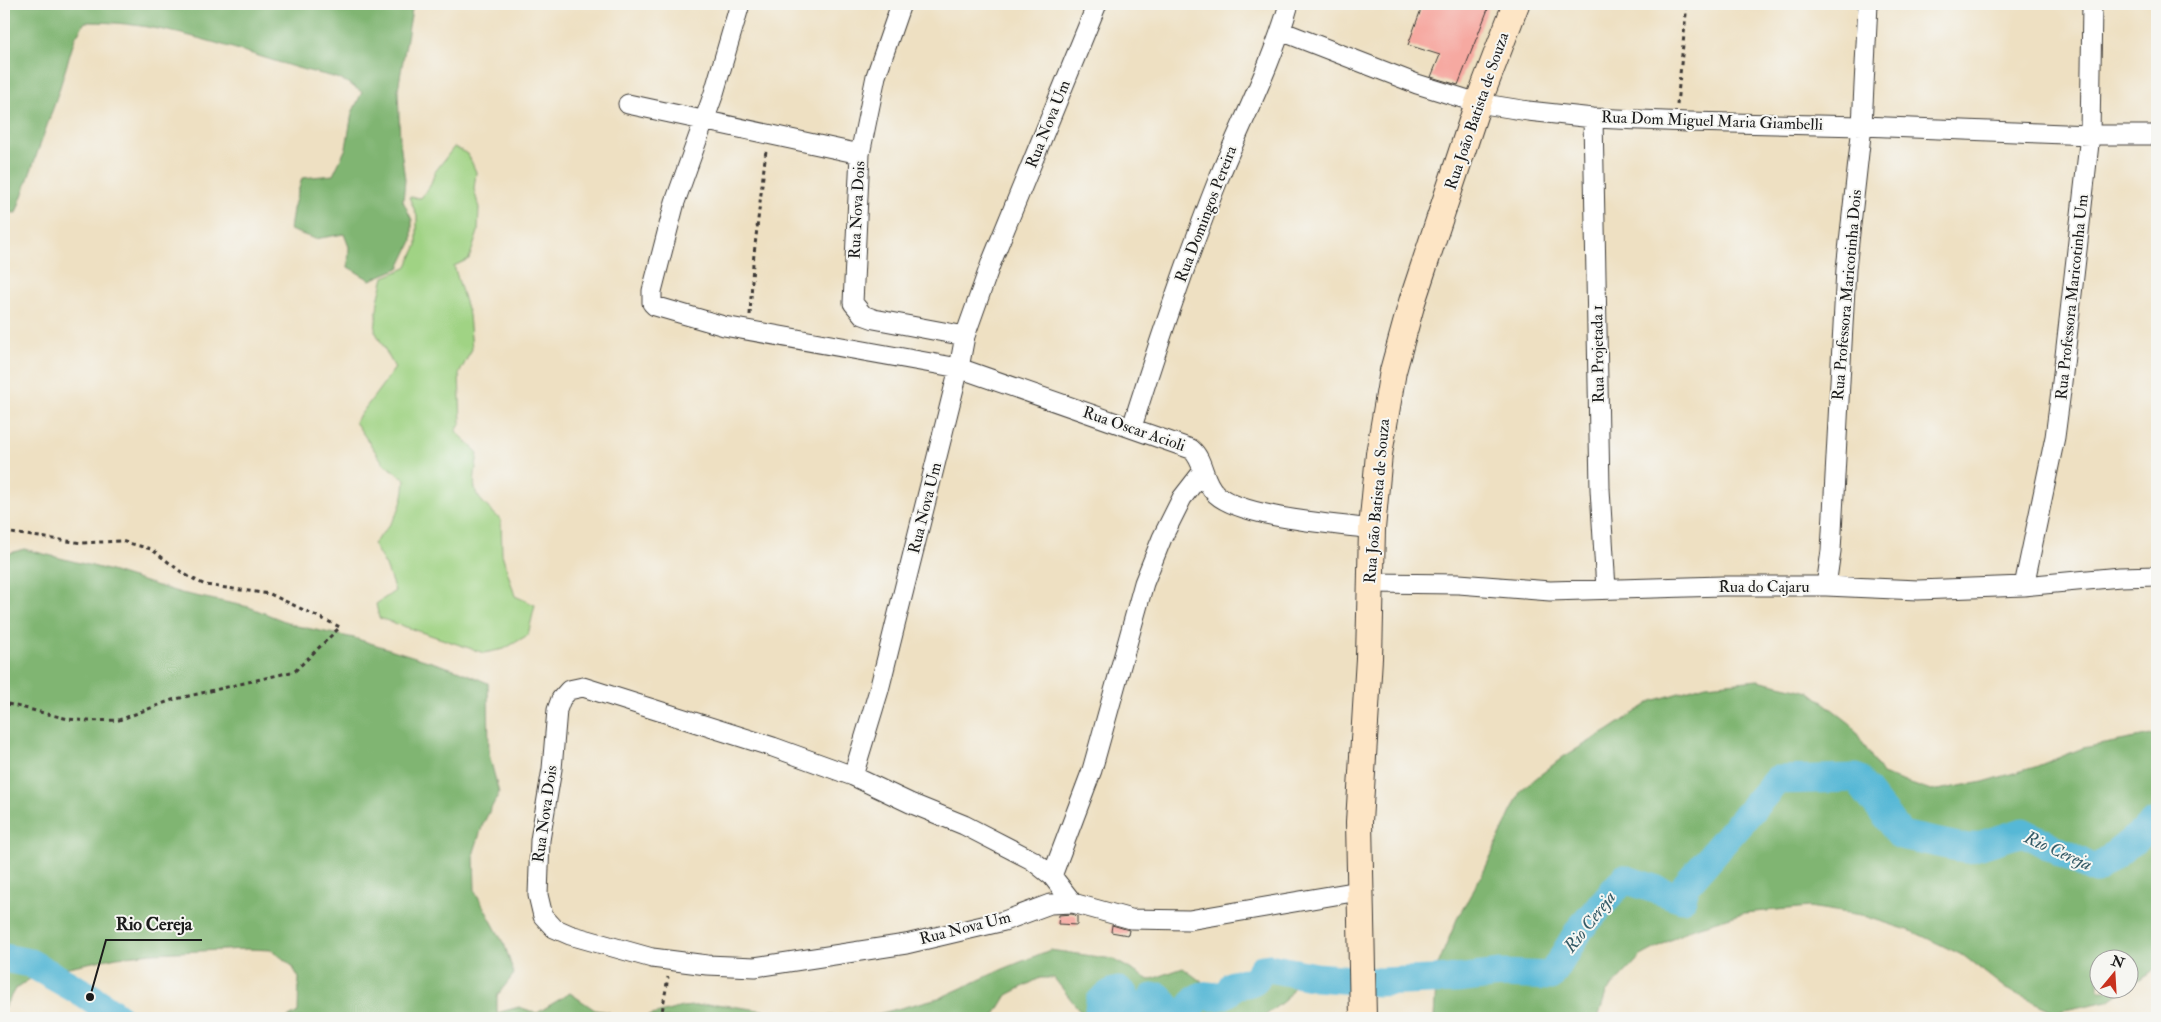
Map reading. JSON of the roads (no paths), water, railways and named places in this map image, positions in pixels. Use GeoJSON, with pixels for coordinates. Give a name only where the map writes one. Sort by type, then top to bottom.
{"type":"FeatureCollection","features":[{"type":"Feature","properties":{"kind":"street"},"geometry":{"type":"LineString","coordinates":[[704,120],[740,4]]}},
{"type":"Feature","properties":{"kind":"street","name":"Rua Nova Dois"},"geometry":{"type":"LineString","coordinates":[[901,4],[876,76],[860,154],[853,303],[863,314],[874,319],[965,336]]}},
{"type":"Feature","properties":{"kind":"street","name":"Rua Nova Um"},"geometry":{"type":"LineString","coordinates":[[853,776],[879,690],[959,368],[965,336],[991,263],[1097,4]]}},
{"type":"Feature","properties":{"kind":"street","name":"Rua Domingos Pereira"},"geometry":{"type":"LineString","coordinates":[[1132,427],[1208,205],[1281,31],[1289,4]]}},
{"type":"Feature","properties":{"kind":"street","name":"Rua João Batista de Souza"},"geometry":{"type":"LineString","coordinates":[[1362,1018],[1358,822],[1369,658],[1372,529],[1378,454],[1393,371],[1412,302],[1478,103],[1516,4]]}},
{"type":"Feature","properties":{"kind":"street","name":"Rua Professora Maricotinha Dois"},"geometry":{"type":"LineString","coordinates":[[1826,586],[1831,551],[1846,269],[1862,126],[1868,4]]}},
{"type":"Feature","properties":{"kind":"street","name":"Rua Professora Maricotinha Um"},"geometry":{"type":"LineString","coordinates":[[2024,586],[2056,436],[2090,135],[2092,4]]}},
{"type":"Feature","properties":{"kind":"street","name":"Rua Dom Miguel Maria Giambelli"},"geometry":{"type":"LineString","coordinates":[[1281,31],[1417,84],[1478,103],[1528,111],[1594,118],[2090,135],[2157,135]]}},
{"type":"Feature","properties":{"kind":"street"},"geometry":{"type":"LineString","coordinates":[[628,104],[860,154]]}},
{"type":"Feature","properties":{"kind":"street","name":"Rua Projetada 1"},"geometry":{"type":"LineString","coordinates":[[1594,118],[1600,489],[1606,589]]}},
{"type":"Feature","properties":{"kind":"street","name":"Rua Oscar Acioli"},"geometry":{"type":"LineString","coordinates":[[704,120],[673,211],[652,291],[652,303],[661,309],[724,326],[959,368],[1191,448],[1197,454],[1206,480],[1216,494],[1237,506],[1291,518],[1372,529]]}},
{"type":"Feature","properties":{"kind":"street"},"geometry":{"type":"LineString","coordinates":[[1052,876],[1092,770],[1144,583],[1162,538],[1182,498],[1203,471]]}},
{"type":"Feature","properties":{"kind":"street","name":"Rua do Cajaru"},"geometry":{"type":"LineString","coordinates":[[1370,583],[1459,584],[1550,590],[1722,586],[1826,586],[1918,590],[2024,586],[2120,576],[2157,576]]}},
{"type":"Feature","properties":{"kind":"street","name":"Rua Nova Dois"},"geometry":{"type":"LineString","coordinates":[[853,776],[773,747],[583,687],[569,690],[560,699],[558,710],[552,769],[540,840],[538,895],[543,916],[554,928],[570,935],[652,958],[707,965],[755,967],[856,951]]}},
{"type":"Feature","properties":{"kind":"street"},"geometry":{"type":"LineString","coordinates":[[853,776],[994,840],[1032,860],[1052,876],[1073,903]]}},
{"type":"Feature","properties":{"kind":"street","name":"Rua Nova Um"},"geometry":{"type":"LineString","coordinates":[[856,951],[906,944],[924,938],[968,930],[1004,921],[1050,904],[1073,903],[1131,919],[1189,920],[1359,891]]}},
{"type":"Feature","properties":{"kind":"waterway","name":"Rio Cereja"},"geometry":{"type":"LineString","coordinates":[[1105,1018],[1099,1009],[1100,1002],[1108,995],[1119,991],[1124,995],[1130,1010],[1140,1010],[1146,1007],[1152,998],[1159,997],[1172,1013],[1182,1014],[1187,1013],[1202,996],[1214,997],[1225,994],[1233,985],[1253,981],[1262,969],[1269,968],[1316,977],[1378,982],[1456,979],[1501,974],[1551,976],[1580,929],[1624,879],[1682,898],[1686,885],[1777,780],[1856,778],[1901,835],[1968,849],[2023,832],[2096,870],[2153,824],[2157,823]]}},
{"type":"Feature","properties":{"kind":"waterway","name":"Rio Cereja"},"geometry":{"type":"LineString","coordinates":[[4,958],[30,963],[90,997],[119,1018]]}},
{"type":"Feature","properties":{"kind":"place","name":"Rio Cereja"},"geometry":{"type":"Point","coordinates":[90,997]}}]}
